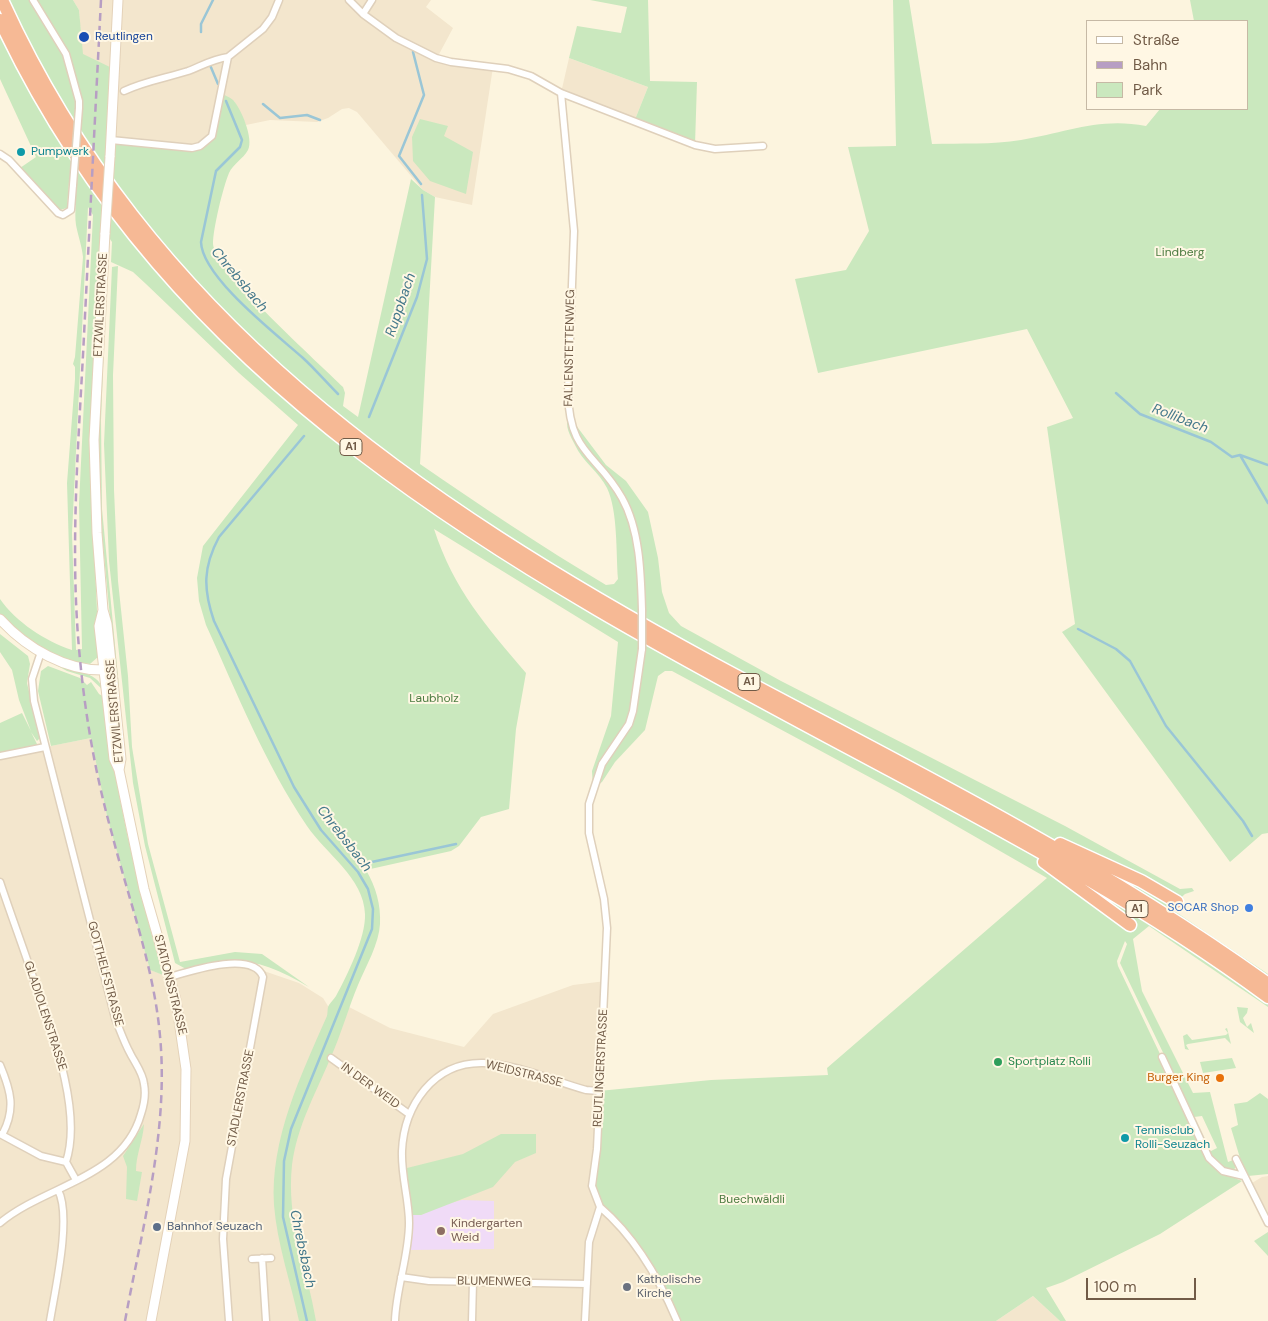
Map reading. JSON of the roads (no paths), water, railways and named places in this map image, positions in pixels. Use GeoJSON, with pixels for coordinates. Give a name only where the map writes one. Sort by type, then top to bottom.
{"type":"FeatureCollection","features":[{"type":"Feature","properties":{"kind":"highway","name":"A1"},"geometry":{"type":"LineString","coordinates":[[2,0],[24,46],[66,120],[132,217],[174,268],[226,323],[283,377],[331,417],[420,485],[551,570],[713,663],[1023,830],[1158,910],[1268,984]]}},
{"type":"Feature","properties":{"kind":"highway","name":"A1"},"geometry":{"type":"LineString","coordinates":[[0,20],[28,76],[64,137],[107,200],[140,243],[221,333],[276,384],[328,428],[442,514],[555,585],[712,675],[1000,829],[1141,912],[1268,997]]}},
{"type":"Feature","properties":{"kind":"highway","name":"A1"},"geometry":{"type":"LineString","coordinates":[[1000,829],[1021,847],[1082,888],[1130,925]]}},
{"type":"Feature","properties":{"kind":"highway","name":"A1"},"geometry":{"type":"LineString","coordinates":[[1023,830],[1084,853],[1141,881],[1177,902]]}},
{"type":"Feature","properties":{"kind":"main road","name":"ETZWILERSTRASSE"},"geometry":{"type":"LineString","coordinates":[[118,0],[94,440],[96,524],[103,610],[108,624],[107,670],[122,759],[119,770]]}},
{"type":"Feature","properties":{"kind":"main road"},"geometry":{"type":"LineString","coordinates":[[0,619],[19,638],[41,652],[68,664],[107,670]]}},
{"type":"Feature","properties":{"kind":"main road","name":"STATIONSSTRASSE"},"geometry":{"type":"LineString","coordinates":[[119,770],[144,889],[170,977],[185,1051],[186,1124],[173,1212],[151,1321]]}},
{"type":"Feature","properties":{"kind":"street"},"geometry":{"type":"LineString","coordinates":[[0,154],[9,160],[58,213],[68,214],[72,205],[79,101],[66,54],[33,0]]}},
{"type":"Feature","properties":{"kind":"street"},"geometry":{"type":"LineString","coordinates":[[124,90],[186,71],[218,58],[228,57],[263,29],[272,17],[279,0]]}},
{"type":"Feature","properties":{"kind":"street"},"geometry":{"type":"LineString","coordinates":[[349,0],[363,14],[396,38],[436,58],[451,62],[508,69],[531,76],[560,93],[695,145],[715,149],[763,146]]}},
{"type":"Feature","properties":{"kind":"street"},"geometry":{"type":"LineString","coordinates":[[363,14],[372,0]]}},
{"type":"Feature","properties":{"kind":"street"},"geometry":{"type":"LineString","coordinates":[[111,140],[192,148],[207,142],[212,136],[228,57]]}},
{"type":"Feature","properties":{"kind":"street","name":"FALLENSTETTENWEG"},"geometry":{"type":"LineString","coordinates":[[560,93],[574,217],[568,392],[569,416],[576,439],[616,489],[627,509],[637,549],[642,610],[642,648],[633,711],[622,736],[602,764],[589,804],[588,814]]}},
{"type":"Feature","properties":{"kind":"street","name":"GOTTHELFSTRASSE"},"geometry":{"type":"LineString","coordinates":[[0,1224],[18,1210],[108,1162],[125,1146],[140,1118],[145,1089],[142,1075],[125,1043],[116,1018],[46,747],[32,686],[33,671],[41,652]]}},
{"type":"Feature","properties":{"kind":"street"},"geometry":{"type":"LineString","coordinates":[[0,756],[46,747]]}},
{"type":"Feature","properties":{"kind":"street","name":"REUTLINGERSTRASSE"},"geometry":{"type":"LineString","coordinates":[[588,814],[589,833],[604,899],[608,928],[597,1149],[592,1186],[600,1207]]}},
{"type":"Feature","properties":{"kind":"street","name":"GLADIOLENSTRASSE"},"geometry":{"type":"LineString","coordinates":[[0,882],[61,1059],[71,1144],[66,1162]]}},
{"type":"Feature","properties":{"kind":"street","name":"STADLERSTRASSE"},"geometry":{"type":"LineString","coordinates":[[170,977],[203,968],[231,964],[253,966],[258,969],[263,977],[226,1179],[223,1239],[229,1321]]}},
{"type":"Feature","properties":{"kind":"street"},"geometry":{"type":"LineString","coordinates":[[1162,1057],[1209,1158],[1223,1171],[1244,1176]]}},
{"type":"Feature","properties":{"kind":"street","name":"IN DER WEID"},"geometry":{"type":"LineString","coordinates":[[331,1058],[409,1114]]}},
{"type":"Feature","properties":{"kind":"street","name":"WEIDSTRASSE"},"geometry":{"type":"LineString","coordinates":[[395,1321],[409,1229],[402,1164],[403,1139],[409,1114],[418,1097],[432,1082],[447,1072],[468,1064],[496,1065],[584,1090],[599,1091]]}},
{"type":"Feature","properties":{"kind":"street"},"geometry":{"type":"LineString","coordinates":[[0,1065],[10,1088],[12,1104],[9,1119],[1,1134],[41,1156],[66,1162],[76,1180]]}},
{"type":"Feature","properties":{"kind":"street"},"geometry":{"type":"LineString","coordinates":[[1236,1159],[1268,1223]]}},
{"type":"Feature","properties":{"kind":"street"},"geometry":{"type":"LineString","coordinates":[[50,1321],[60,1253],[64,1207],[58,1190]]}},
{"type":"Feature","properties":{"kind":"street"},"geometry":{"type":"LineString","coordinates":[[585,1321],[589,1242],[600,1207],[617,1222],[636,1246],[653,1272],[677,1321]]}},
{"type":"Feature","properties":{"kind":"street"},"geometry":{"type":"LineString","coordinates":[[262,1258],[266,1321]]}},
{"type":"Feature","properties":{"kind":"street"},"geometry":{"type":"LineString","coordinates":[[252,1259],[271,1258]]}},
{"type":"Feature","properties":{"kind":"street","name":"BLUMENWEG"},"geometry":{"type":"LineString","coordinates":[[401,1277],[473,1282],[587,1284]]}},
{"type":"Feature","properties":{"kind":"street"},"geometry":{"type":"LineString","coordinates":[[472,1321],[473,1282]]}},
{"type":"Feature","properties":{"kind":"waterway","name":"Chrebsbach"},"geometry":{"type":"LineString","coordinates":[[201,32],[201,24],[213,0]]}},
{"type":"Feature","properties":{"kind":"waterway","name":"Ruppbach"},"geometry":{"type":"LineString","coordinates":[[413,52],[424,95],[399,156],[421,184]]}},
{"type":"Feature","properties":{"kind":"waterway","name":"Chrebsbach"},"geometry":{"type":"LineString","coordinates":[[210,65],[218,84]]}},
{"type":"Feature","properties":{"kind":"waterway","name":"Chrebsbach"},"geometry":{"type":"LineString","coordinates":[[226,101],[242,140],[240,147],[216,171],[201,242],[205,256],[214,272],[242,304],[303,358],[338,394]]}},
{"type":"Feature","properties":{"kind":"waterway"},"geometry":{"type":"LineString","coordinates":[[263,104],[280,118],[307,115],[320,120]]}},
{"type":"Feature","properties":{"kind":"waterway","name":"Ruppbach"},"geometry":{"type":"LineString","coordinates":[[369,417],[417,297],[427,259],[422,195]]}},
{"type":"Feature","properties":{"kind":"waterway","name":"Rollibach"},"geometry":{"type":"LineString","coordinates":[[1116,393],[1140,414],[1211,442],[1232,457],[1240,455],[1268,465]]}},
{"type":"Feature","properties":{"kind":"waterway","name":"Chrebsbach"},"geometry":{"type":"LineString","coordinates":[[304,436],[219,537],[210,558],[206,578],[208,599],[214,621],[294,787],[321,830],[358,872],[368,889],[373,909],[372,929],[291,1129],[284,1161],[283,1217],[307,1321]]}},
{"type":"Feature","properties":{"kind":"waterway"},"geometry":{"type":"LineString","coordinates":[[1240,455],[1268,503]]}},
{"type":"Feature","properties":{"kind":"waterway"},"geometry":{"type":"LineString","coordinates":[[1078,629],[1116,649],[1130,661],[1166,726],[1243,821],[1252,836]]}},
{"type":"Feature","properties":{"kind":"waterway"},"geometry":{"type":"LineString","coordinates":[[367,863],[456,844]]}},
{"type":"Feature","properties":{"kind":"railway"},"geometry":{"type":"LineString","coordinates":[[101,0],[77,460],[76,601],[80,661],[90,736],[106,810],[147,959],[157,1010],[162,1072],[161,1108],[152,1179],[125,1321]]}},
{"type":"Feature","properties":{"kind":"place","name":"Reutlingen"},"geometry":{"type":"Point","coordinates":[84,37]}},
{"type":"Feature","properties":{"kind":"place","name":"Pumpwerk"},"geometry":{"type":"Point","coordinates":[21,152]}},
{"type":"Feature","properties":{"kind":"place","name":"SOCAR Shop"},"geometry":{"type":"Point","coordinates":[1249,908]}},
{"type":"Feature","properties":{"kind":"place","name":"Sportplatz Rolli"},"geometry":{"type":"Point","coordinates":[998,1062]}},
{"type":"Feature","properties":{"kind":"place","name":"Burger King"},"geometry":{"type":"Point","coordinates":[1220,1078]}},
{"type":"Feature","properties":{"kind":"place","name":"Tennisclub Rolli-Seuzach"},"geometry":{"type":"Point","coordinates":[1125,1138]}},
{"type":"Feature","properties":{"kind":"place","name":"Bahnhof Seuzach"},"geometry":{"type":"Point","coordinates":[157,1227]}},
{"type":"Feature","properties":{"kind":"place","name":"Kindergarten Weid"},"geometry":{"type":"Point","coordinates":[441,1231]}},
{"type":"Feature","properties":{"kind":"place","name":"Katholische Kirche"},"geometry":{"type":"Point","coordinates":[627,1287]}},
{"type":"Feature","properties":{"kind":"park label","name":"Lindberg"},"geometry":{"type":"Point","coordinates":[1180,253]}},
{"type":"Feature","properties":{"kind":"park label","name":"Laubholz"},"geometry":{"type":"Point","coordinates":[434,699]}},
{"type":"Feature","properties":{"kind":"park label","name":"Buechwäldli"},"geometry":{"type":"Point","coordinates":[752,1200]}}]}
